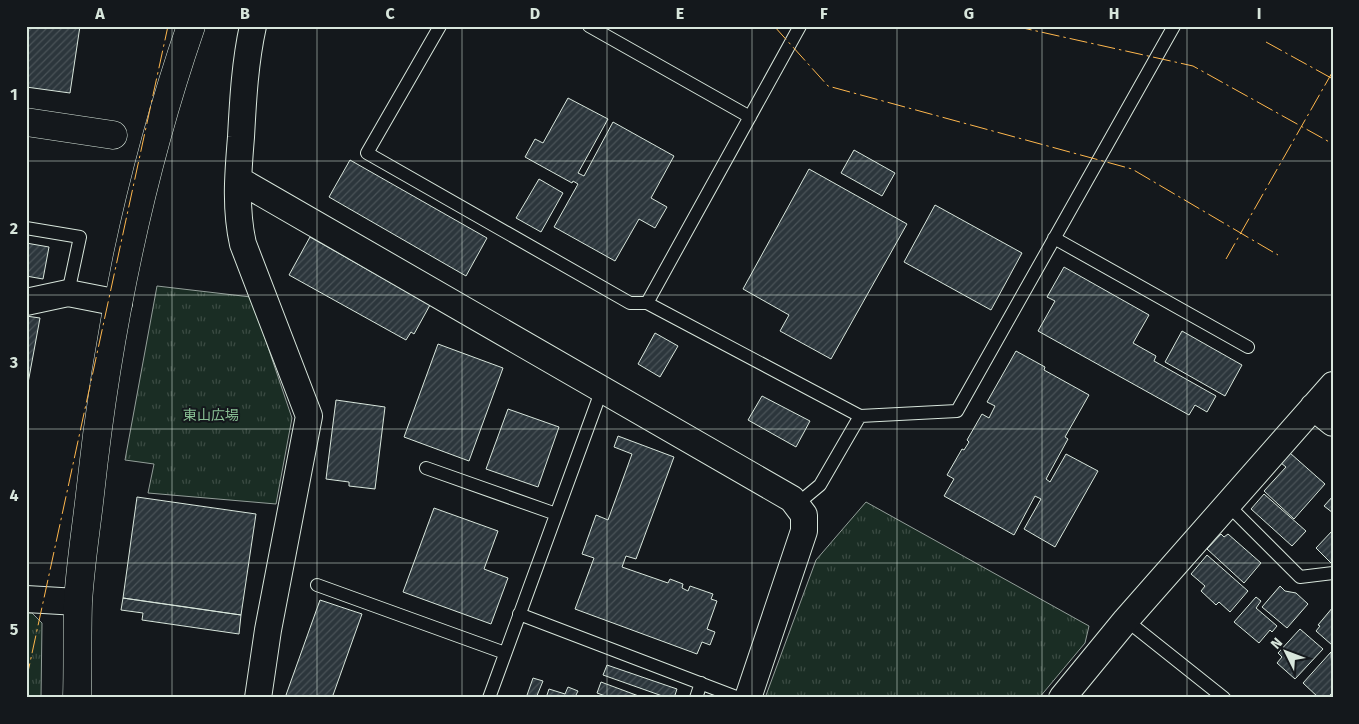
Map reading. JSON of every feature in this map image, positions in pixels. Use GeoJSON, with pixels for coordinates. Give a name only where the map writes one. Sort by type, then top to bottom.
{"type":"FeatureCollection","features":[{"type":"Feature","properties":{"kind":"street"},"geometry":{"type":"LineString","coordinates":[[77,698],[78,602],[98,419],[119,303],[152,154],[164,106],[191,26]]}},
{"type":"Feature","properties":{"kind":"street"},"geometry":{"type":"LineString","coordinates":[[253,26],[243,97],[238,219],[243,244],[309,416],[270,621],[258,698]]}},
{"type":"Feature","properties":{"kind":"street"},"geometry":{"type":"LineString","coordinates":[[26,122],[113,135]]}},
{"type":"Feature","properties":{"kind":"street"},"geometry":{"type":"LineString","coordinates":[[239,180],[792,500],[804,514],[804,531],[748,698]]}},
{"type":"Feature","properties":{"kind":"street"},"geometry":{"type":"LineString","coordinates":[[26,302],[68,293],[119,303]]}},
{"type":"Feature","properties":{"kind":"street"},"geometry":{"type":"LineString","coordinates":[[1062,698],[1126,620],[1333,385]]}},
{"type":"Feature","properties":{"kind":"street"},"geometry":{"type":"LineString","coordinates":[[1313,407],[1333,423]]}},
{"type":"Feature","properties":{"kind":"street"},"geometry":{"type":"LineString","coordinates":[[26,599],[78,602]]}},
{"type":"Feature","properties":{"kind":"lane"},"geometry":{"type":"LineString","coordinates":[[440,26],[367,153],[630,303],[647,303],[860,416],[957,411],[1174,26]]}},
{"type":"Feature","properties":{"kind":"lane"},"geometry":{"type":"LineString","coordinates":[[589,26],[750,117]]}},
{"type":"Feature","properties":{"kind":"lane"},"geometry":{"type":"LineString","coordinates":[[647,303],[800,26]]}},
{"type":"Feature","properties":{"kind":"lane"},"geometry":{"type":"LineString","coordinates":[[26,228],[80,237],[68,293]]}},
{"type":"Feature","properties":{"kind":"lane"},"geometry":{"type":"LineString","coordinates":[[1054,238],[1248,347]]}},
{"type":"Feature","properties":{"kind":"lane"},"geometry":{"type":"LineString","coordinates":[[489,698],[602,389]]}},
{"type":"Feature","properties":{"kind":"lane"},"geometry":{"type":"LineString","coordinates":[[796,505],[820,485],[860,416]]}},
{"type":"Feature","properties":{"kind":"lane"},"geometry":{"type":"LineString","coordinates":[[426,468],[556,514]]}},
{"type":"Feature","properties":{"kind":"lane"},"geometry":{"type":"LineString","coordinates":[[1228,505],[1300,577],[1333,573]]}},
{"type":"Feature","properties":{"kind":"lane"},"geometry":{"type":"LineString","coordinates":[[317,585],[505,652]]}},
{"type":"Feature","properties":{"kind":"lane"},"geometry":{"type":"LineString","coordinates":[[519,614],[739,698]]}},
{"type":"Feature","properties":{"kind":"lane"},"geometry":{"type":"LineString","coordinates":[[1126,620],[1224,698]]}},
{"type":"Feature","properties":{"kind":"lane"},"geometry":{"type":"LineString","coordinates":[[696,698],[701,684]]}},
{"type":"Feature","properties":{"kind":"green space","name":"東山広場"},"geometry":{"type":"Polygon","coordinates":[[[157,286],[251,297],[292,418],[276,504],[148,493],[154,464],[125,460],[157,286]]]}},
{"type":"Feature","properties":{"kind":"green space"},"geometry":{"type":"Polygon","coordinates":[[[866,502],[1089,626],[1085,643],[1039,698],[765,698],[816,560],[866,502]]]}},
{"type":"Feature","properties":{"kind":"green space"},"geometry":{"type":"Polygon","coordinates":[[[26,613],[32,613],[42,623],[41,698],[26,698],[26,613]]]}},
{"type":"Feature","properties":{"kind":"building"},"geometry":{"type":"Polygon","coordinates":[[[26,26],[80,26],[70,93],[26,87],[26,26]]]}},
{"type":"Feature","properties":{"kind":"building"},"geometry":{"type":"Polygon","coordinates":[[[568,98],[608,119],[578,173],[584,176],[613,122],[674,156],[651,198],[667,207],[655,228],[639,219],[615,261],[554,227],[578,184],[573,181],[572,183],[525,157],[535,139],[543,143],[568,98]]]}},
{"type":"Feature","properties":{"kind":"building"},"geometry":{"type":"Polygon","coordinates":[[[854,150],[895,173],[882,196],[841,173],[854,150]]]}},
{"type":"Feature","properties":{"kind":"building"},"geometry":{"type":"Polygon","coordinates":[[[350,160],[487,238],[466,276],[329,197],[350,160]]]}},
{"type":"Feature","properties":{"kind":"building"},"geometry":{"type":"Polygon","coordinates":[[[809,169],[907,224],[831,359],[780,331],[789,315],[743,289],[809,169]]]}},
{"type":"Feature","properties":{"kind":"building"},"geometry":{"type":"Polygon","coordinates":[[[539,179],[563,193],[541,232],[516,218],[539,179]]]}},
{"type":"Feature","properties":{"kind":"building"},"geometry":{"type":"Polygon","coordinates":[[[935,205],[1022,253],[991,310],[904,262],[935,205]]]}},
{"type":"Feature","properties":{"kind":"building"},"geometry":{"type":"Polygon","coordinates":[[[310,237],[430,305],[414,334],[411,332],[406,340],[289,275],[310,237]]]}},
{"type":"Feature","properties":{"kind":"building"},"geometry":{"type":"Polygon","coordinates":[[[26,243],[49,247],[43,279],[26,276],[26,243]]]}},
{"type":"Feature","properties":{"kind":"building"},"geometry":{"type":"Polygon","coordinates":[[[1064,267],[1149,315],[1133,343],[1156,356],[1154,361],[1216,396],[1207,412],[1195,405],[1189,415],[1038,331],[1055,301],[1047,297],[1064,267]]]}},
{"type":"Feature","properties":{"kind":"building"},"geometry":{"type":"Polygon","coordinates":[[[26,316],[40,318],[26,394],[26,316]]]}},
{"type":"Feature","properties":{"kind":"building"},"geometry":{"type":"Polygon","coordinates":[[[1182,331],[1242,365],[1225,396],[1165,362],[1182,331]]]}},
{"type":"Feature","properties":{"kind":"building"},"geometry":{"type":"Polygon","coordinates":[[[655,333],[678,346],[660,377],[638,364],[655,333]]]}},
{"type":"Feature","properties":{"kind":"building"},"geometry":{"type":"Polygon","coordinates":[[[438,344],[503,368],[469,461],[404,437],[438,344]]]}},
{"type":"Feature","properties":{"kind":"building"},"geometry":{"type":"Polygon","coordinates":[[[1016,351],[1045,367],[1044,370],[1089,395],[1065,437],[1068,439],[1046,479],[1050,482],[1066,454],[1098,471],[1055,547],[1024,529],[1041,499],[1035,496],[1014,535],[944,496],[954,479],[947,475],[962,449],[964,450],[969,442],[967,440],[982,414],[989,418],[995,406],[987,402],[1016,351]]]}},
{"type":"Feature","properties":{"kind":"building"},"geometry":{"type":"Polygon","coordinates":[[[762,396],[810,421],[796,447],[748,420],[762,396]]]}},
{"type":"Feature","properties":{"kind":"building"},"geometry":{"type":"Polygon","coordinates":[[[336,400],[385,407],[375,489],[349,486],[349,482],[326,479],[336,400]]]}},
{"type":"Feature","properties":{"kind":"building"},"geometry":{"type":"Polygon","coordinates":[[[508,409],[559,427],[538,487],[486,469],[508,409]]]}},
{"type":"Feature","properties":{"kind":"building"},"geometry":{"type":"Polygon","coordinates":[[[618,436],[674,457],[636,559],[626,556],[622,567],[668,583],[670,579],[683,584],[682,588],[688,591],[690,586],[713,594],[711,599],[717,601],[707,629],[715,632],[710,645],[702,642],[697,654],[575,609],[594,558],[582,554],[596,515],[608,520],[632,454],[614,447],[618,436]]]}},
{"type":"Feature","properties":{"kind":"building"},"geometry":{"type":"Polygon","coordinates":[[[1290,453],[1325,484],[1294,519],[1264,491],[1286,467],[1281,463],[1290,453]]]}},
{"type":"Feature","properties":{"kind":"building"},"geometry":{"type":"Polygon","coordinates":[[[1264,494],[1306,531],[1292,546],[1251,509],[1264,494]]]}},
{"type":"Feature","properties":{"kind":"building"},"geometry":{"type":"Polygon","coordinates":[[[1333,496],[1333,513],[1324,506],[1333,496]]]}},
{"type":"Feature","properties":{"kind":"building"},"geometry":{"type":"Polygon","coordinates":[[[137,497],[256,514],[241,615],[123,598],[137,497]]]}},
{"type":"Feature","properties":{"kind":"building"},"geometry":{"type":"Polygon","coordinates":[[[434,508],[498,531],[484,569],[508,578],[491,624],[403,592],[434,508]]]}},
{"type":"Feature","properties":{"kind":"building"},"geometry":{"type":"Polygon","coordinates":[[[1333,530],[1333,562],[1331,563],[1316,548],[1333,530]]]}},
{"type":"Feature","properties":{"kind":"building"},"geometry":{"type":"Polygon","coordinates":[[[1221,534],[1224,537],[1228,534],[1261,563],[1244,583],[1207,549],[1221,534]]]}},
{"type":"Feature","properties":{"kind":"building"},"geometry":{"type":"Polygon","coordinates":[[[1207,555],[1248,591],[1230,612],[1219,602],[1216,605],[1201,591],[1205,586],[1191,574],[1207,555]]]}},
{"type":"Feature","properties":{"kind":"building"},"geometry":{"type":"Polygon","coordinates":[[[1280,586],[1285,591],[1296,593],[1308,604],[1287,628],[1262,607],[1280,586]]]}},
{"type":"Feature","properties":{"kind":"building"},"geometry":{"type":"Polygon","coordinates":[[[1256,597],[1261,601],[1256,608],[1277,626],[1272,632],[1270,630],[1259,643],[1234,622],[1256,597]]]}},
{"type":"Feature","properties":{"kind":"building"},"geometry":{"type":"Polygon","coordinates":[[[123,598],[241,615],[239,634],[142,620],[143,613],[121,610],[123,598]]]}},
{"type":"Feature","properties":{"kind":"building"},"geometry":{"type":"Polygon","coordinates":[[[320,600],[362,614],[332,698],[294,698],[286,695],[320,600]]]}},
{"type":"Feature","properties":{"kind":"building"},"geometry":{"type":"Polygon","coordinates":[[[1333,607],[1332,645],[1316,631],[1320,626],[1318,625],[1333,607]]]}},
{"type":"Feature","properties":{"kind":"building"},"geometry":{"type":"Polygon","coordinates":[[[1300,629],[1323,649],[1295,679],[1277,663],[1282,657],[1278,653],[1300,629]]]}},
{"type":"Feature","properties":{"kind":"building"},"geometry":{"type":"Polygon","coordinates":[[[1331,652],[1333,692],[1327,698],[1319,698],[1303,683],[1331,652]]]}},
{"type":"Feature","properties":{"kind":"building"},"geometry":{"type":"Polygon","coordinates":[[[607,665],[677,689],[674,698],[668,698],[603,675],[607,665]]]}},
{"type":"Feature","properties":{"kind":"building"},"geometry":{"type":"Polygon","coordinates":[[[533,678],[543,681],[536,698],[526,698],[533,678]]]}},
{"type":"Feature","properties":{"kind":"building"},"geometry":{"type":"Polygon","coordinates":[[[601,682],[644,698],[611,698],[597,693],[601,682]]]}},
{"type":"Feature","properties":{"kind":"building"},"geometry":{"type":"Polygon","coordinates":[[[568,687],[578,691],[575,697],[578,698],[546,698],[549,689],[565,694],[568,687]]]}},
{"type":"Feature","properties":{"kind":"power"},"geometry":{"type":"LineString","coordinates":[[26,681],[168,26]]}},
{"type":"Feature","properties":{"kind":"power"},"geometry":{"type":"LineString","coordinates":[[774,26],[828,86],[1132,169],[1278,255]]}},
{"type":"Feature","properties":{"kind":"power"},"geometry":{"type":"LineString","coordinates":[[1014,26],[1193,66],[1333,144]]}},
{"type":"Feature","properties":{"kind":"power"},"geometry":{"type":"LineString","coordinates":[[1266,42],[1333,79]]}},
{"type":"Feature","properties":{"kind":"power"},"geometry":{"type":"LineString","coordinates":[[1226,259],[1333,71]]}}]}
